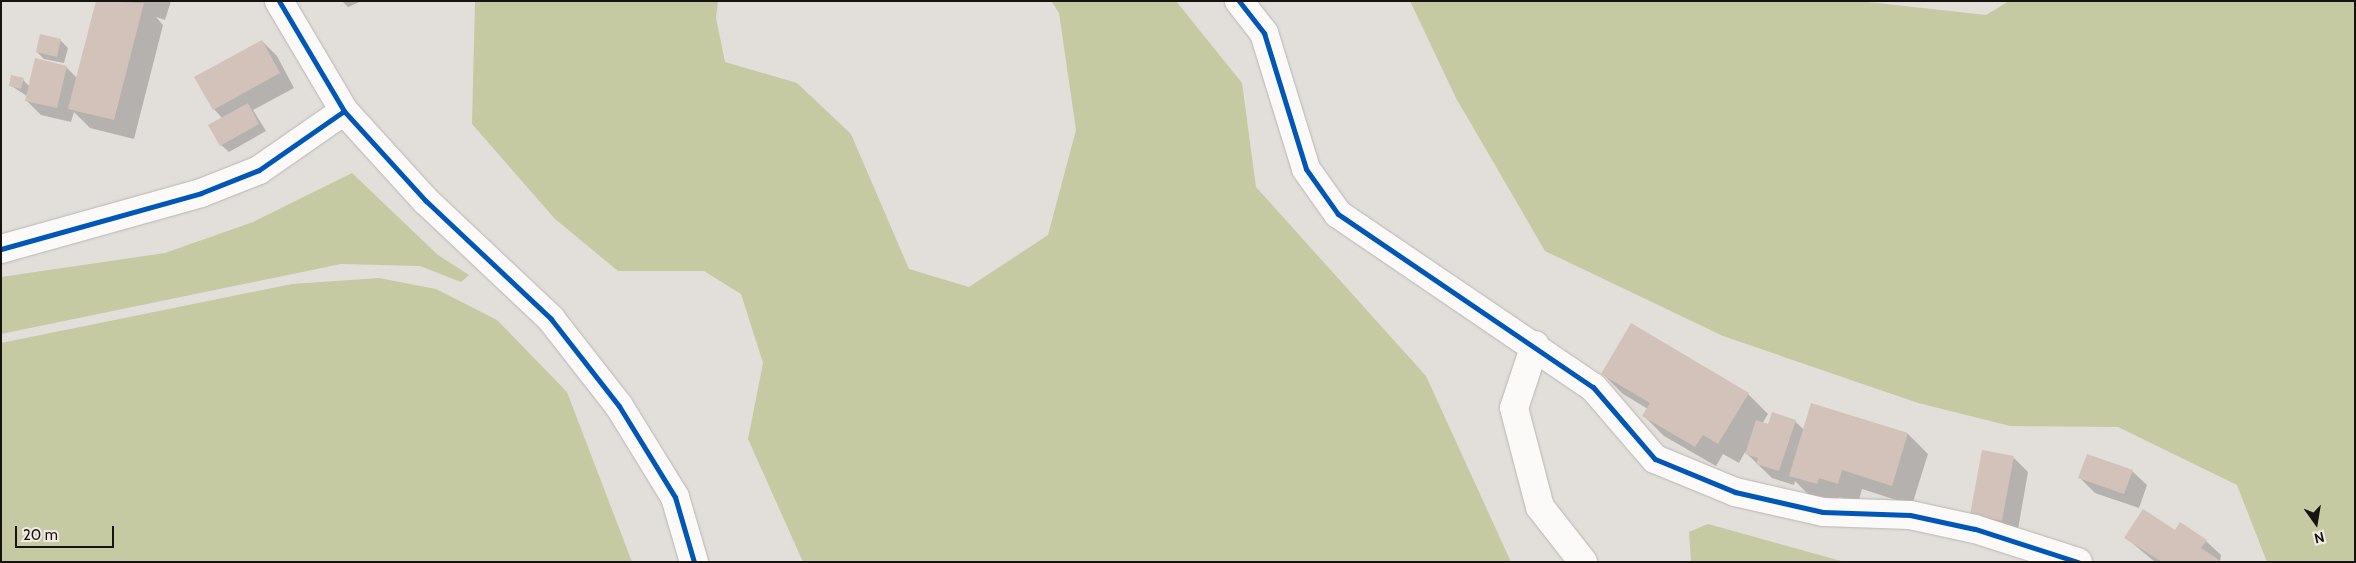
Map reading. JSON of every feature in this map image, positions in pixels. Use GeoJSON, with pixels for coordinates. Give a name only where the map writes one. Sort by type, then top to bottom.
{"type":"FeatureCollection","features":[{"type":"Feature","properties":{"kind":"street"},"geometry":{"type":"LineString","coordinates":[[278,1],[344,111],[426,201],[551,319],[619,406],[675,497],[694,562]]}},
{"type":"Feature","properties":{"kind":"street"},"geometry":{"type":"LineString","coordinates":[[1239,1],[1264,33],[1306,169],[1338,214],[1535,345],[1592,387],[1655,459],[1735,492],[1823,512],[1910,515],[1975,529],[2078,562]]}},
{"type":"Feature","properties":{"kind":"street"},"geometry":{"type":"LineString","coordinates":[[1,250],[210,190],[258,170],[344,111]]}},
{"type":"Feature","properties":{"kind":"street"},"geometry":{"type":"LineString","coordinates":[[1535,345],[1514,408],[1540,507],[1583,562]]}},
{"type":"Feature","properties":{"kind":"green space"},"geometry":{"type":"Polygon","coordinates":[[[475,1],[718,1],[716,18],[725,62],[797,83],[851,134],[909,269],[969,287],[1048,235],[1076,130],[1059,13],[1051,1],[1176,1],[1242,83],[1256,187],[1426,376],[1511,562],[803,562],[748,439],[763,363],[741,294],[704,271],[618,271],[555,219],[472,124],[475,1]]]}},
{"type":"Feature","properties":{"kind":"green space"},"geometry":{"type":"Polygon","coordinates":[[[1410,1],[1859,1],[1986,15],[2009,1],[2355,1],[2355,562],[2267,562],[2237,485],[2118,427],[2010,426],[1918,403],[1723,336],[1545,251],[1456,98],[1410,1]]]}},
{"type":"Feature","properties":{"kind":"green space"},"geometry":{"type":"Polygon","coordinates":[[[352,173],[438,255],[469,275],[461,282],[420,266],[341,264],[1,334],[1,277],[165,253],[253,222],[352,173]]]}},
{"type":"Feature","properties":{"kind":"green space"},"geometry":{"type":"Polygon","coordinates":[[[379,278],[436,289],[497,320],[567,392],[632,562],[1,562],[1,343],[292,284],[379,278]]]}},
{"type":"Feature","properties":{"kind":"green space"},"geometry":{"type":"Polygon","coordinates":[[[1708,524],[1845,562],[1691,562],[1689,532],[1708,524]]]}},
{"type":"Feature","properties":{"kind":"building"},"geometry":{"type":"Polygon","coordinates":[[[96,1],[144,3],[114,120],[68,109],[96,1]]]}},
{"type":"Feature","properties":{"kind":"building"},"geometry":{"type":"Polygon","coordinates":[[[40,34],[61,39],[57,57],[36,52],[40,34]]]}},
{"type":"Feature","properties":{"kind":"building"},"geometry":{"type":"Polygon","coordinates":[[[262,40],[280,73],[213,110],[194,77],[262,40]]]}},
{"type":"Feature","properties":{"kind":"building"},"geometry":{"type":"Polygon","coordinates":[[[35,58],[67,66],[57,108],[25,101],[35,58]]]}},
{"type":"Feature","properties":{"kind":"building"},"geometry":{"type":"Polygon","coordinates":[[[11,75],[24,78],[21,89],[9,86],[11,75]]]}},
{"type":"Feature","properties":{"kind":"building"},"geometry":{"type":"Polygon","coordinates":[[[248,103],[259,124],[220,146],[208,125],[248,103]]]}},
{"type":"Feature","properties":{"kind":"building"},"geometry":{"type":"Polygon","coordinates":[[[1631,323],[1749,393],[1718,444],[1703,435],[1695,447],[1642,416],[1650,403],[1601,374],[1631,323]]]}},
{"type":"Feature","properties":{"kind":"building"},"geometry":{"type":"Polygon","coordinates":[[[1811,403],[1908,433],[1892,486],[1842,470],[1838,484],[1819,478],[1817,484],[1789,476],[1811,403]]]}},
{"type":"Feature","properties":{"kind":"building"},"geometry":{"type":"Polygon","coordinates":[[[1772,412],[1796,420],[1779,471],[1756,464],[1758,458],[1745,454],[1756,420],[1768,424],[1772,412]]]}},
{"type":"Feature","properties":{"kind":"building"},"geometry":{"type":"Polygon","coordinates":[[[1982,450],[2014,456],[2002,521],[1970,515],[1982,450]]]}},
{"type":"Feature","properties":{"kind":"building"},"geometry":{"type":"Polygon","coordinates":[[[2087,454],[2133,470],[2124,494],[2078,478],[2087,454]]]}},
{"type":"Feature","properties":{"kind":"building"},"geometry":{"type":"Polygon","coordinates":[[[2143,509],[2175,530],[2180,522],[2207,540],[2201,548],[2222,562],[2162,562],[2124,538],[2143,509]]]}},
{"type":"Feature","properties":{"kind":"cycle path"},"geometry":{"type":"LineString","coordinates":[[279,1],[344,111],[426,201],[551,319],[619,406],[675,497],[694,562]]}},
{"type":"Feature","properties":{"kind":"cycle path"},"geometry":{"type":"LineString","coordinates":[[1239,1],[1264,33],[1306,169],[1338,214],[1593,387],[1655,459],[1735,492],[1823,512],[1910,515],[1975,529],[2078,562]]}},
{"type":"Feature","properties":{"kind":"cycle path"},"geometry":{"type":"LineString","coordinates":[[1,249],[201,193],[259,170],[344,111]]}}]}
